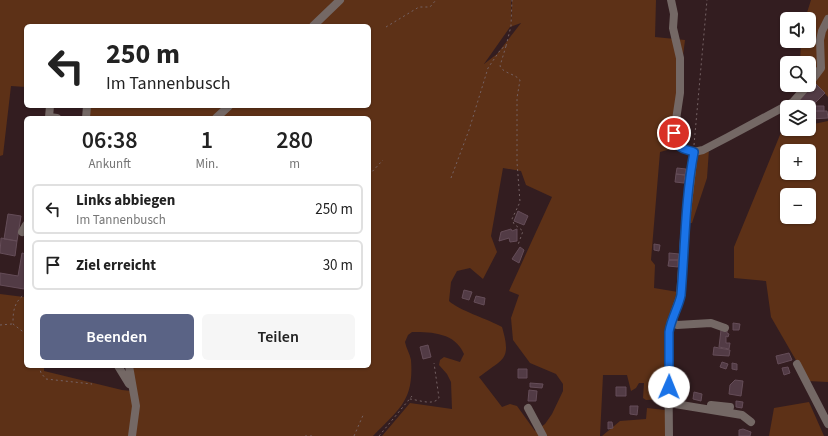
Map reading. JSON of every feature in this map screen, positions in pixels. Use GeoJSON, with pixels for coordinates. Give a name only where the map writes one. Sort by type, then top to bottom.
{"type":"FeatureCollection","features":[{"type":"Feature","properties":{"kind":"street"},"geometry":{"type":"LineString","coordinates":[[315,24],[340,0]]}},
{"type":"Feature","properties":{"kind":"street"},"geometry":{"type":"LineString","coordinates":[[671,0],[674,14],[674,28],[680,58],[680,93],[674,133],[677,144],[681,148],[694,152],[703,150],[793,102],[802,92]]}},
{"type":"Feature","properties":{"kind":"street"},"geometry":{"type":"LineString","coordinates":[[816,75],[821,68],[820,40],[822,30],[828,19]]}},
{"type":"Feature","properties":{"kind":"street"},"geometry":{"type":"LineString","coordinates":[[218,116],[227,108]]}},
{"type":"Feature","properties":{"kind":"street"},"geometry":{"type":"LineString","coordinates":[[669,436],[670,372],[668,340],[671,321],[680,297],[684,238],[694,152]]}},
{"type":"Feature","properties":{"kind":"street"},"geometry":{"type":"LineString","coordinates":[[671,321],[678,325],[711,323],[725,328]]}},
{"type":"Feature","properties":{"kind":"street"},"geometry":{"type":"LineString","coordinates":[[797,364],[828,424]]}},
{"type":"Feature","properties":{"kind":"street"},"geometry":{"type":"LineString","coordinates":[[119,368],[131,387]]}},
{"type":"Feature","properties":{"kind":"street"},"geometry":{"type":"LineString","coordinates":[[129,368],[131,387],[136,406],[132,436]]}},
{"type":"Feature","properties":{"kind":"street"},"geometry":{"type":"LineString","coordinates":[[669,403],[730,407]]}},
{"type":"Feature","properties":{"kind":"street"},"geometry":{"type":"LineString","coordinates":[[697,406],[699,409],[742,415],[751,422]]}},
{"type":"Feature","properties":{"kind":"street"},"geometry":{"type":"LineString","coordinates":[[528,408],[543,436]]}},
{"type":"Feature","properties":{"kind":"path"},"geometry":{"type":"LineString","coordinates":[[386,27],[419,7],[430,7],[436,0]]}},
{"type":"Feature","properties":{"kind":"path"},"geometry":{"type":"LineString","coordinates":[[512,0],[511,26],[500,66],[502,70],[516,76],[520,80],[517,98],[517,162],[520,202],[512,219],[514,224],[523,231],[518,245]]}},
{"type":"Feature","properties":{"kind":"path"},"geometry":{"type":"LineString","coordinates":[[694,152],[707,0]]}},
{"type":"Feature","properties":{"kind":"path"},"geometry":{"type":"LineString","coordinates":[[451,178],[469,130],[488,68],[501,49],[506,46]]}},
{"type":"Feature","properties":{"kind":"path"},"geometry":{"type":"LineString","coordinates":[[371,173],[383,160]]}},
{"type":"Feature","properties":{"kind":"path"},"geometry":{"type":"LineString","coordinates":[[13,324],[14,308],[18,299],[24,294]]}},
{"type":"Feature","properties":{"kind":"path"},"geometry":{"type":"LineString","coordinates":[[0,325],[13,324],[24,332]]}},
{"type":"Feature","properties":{"kind":"path"},"geometry":{"type":"LineString","coordinates":[[410,399],[433,402],[439,398],[434,363]]}},
{"type":"Feature","properties":{"kind":"path"},"geometry":{"type":"LineString","coordinates":[[40,368],[41,373],[46,379],[92,384]]}},
{"type":"Feature","properties":{"kind":"path"},"geometry":{"type":"LineString","coordinates":[[379,436],[412,396]]}},
{"type":"Feature","properties":{"kind":"path"},"geometry":{"type":"LineString","coordinates":[[354,436],[364,413]]}},
{"type":"Feature","properties":{"kind":"path"},"geometry":{"type":"LineString","coordinates":[[305,436],[313,436]]}},
{"type":"Feature","properties":{"kind":"shaded area"},"geometry":{"type":"Polygon","coordinates":[[[0,0],[511,0],[511,26],[512,0],[656,0],[655,37],[685,40],[671,149],[660,152],[651,260],[655,265],[654,288],[678,292],[669,319],[666,399],[646,400],[643,398],[644,383],[639,383],[636,388],[631,391],[627,375],[603,375],[600,436],[382,436],[410,403],[452,409],[451,382],[447,374],[439,365],[440,360],[444,357],[460,362],[464,354],[455,342],[442,335],[428,332],[412,332],[408,335],[405,342],[411,360],[410,385],[407,395],[397,411],[373,436],[0,436],[0,294],[24,297],[24,368],[44,368],[44,371],[122,390],[131,391],[128,368],[371,368],[371,116],[88,116],[90,108],[371,108],[371,24],[24,24],[24,87],[11,86],[3,155],[0,156],[0,0]],[[521,23],[510,27],[484,64],[497,54],[521,23]],[[503,168],[491,236],[497,252],[483,279],[470,268],[457,271],[451,282],[449,301],[459,308],[502,327],[506,346],[503,358],[479,377],[502,407],[510,404],[517,406],[535,431],[545,424],[552,414],[563,391],[563,384],[556,374],[530,363],[513,340],[511,318],[519,295],[509,291],[552,197],[526,185],[521,171],[503,168]]]}},
{"type":"Feature","properties":{"kind":"shaded area"},"geometry":{"type":"Polygon","coordinates":[[[811,0],[828,0],[828,97],[816,84],[816,56],[800,56],[801,48],[816,48],[816,12],[807,12],[811,0]]]}},
{"type":"Feature","properties":{"kind":"shaded area"},"geometry":{"type":"Polygon","coordinates":[[[828,121],[828,382],[808,381],[771,317],[766,281],[734,278],[734,247],[780,135],[816,136],[816,124],[828,121]]]}},
{"type":"Feature","properties":{"kind":"shaded area"},"geometry":{"type":"Polygon","coordinates":[[[709,149],[707,178],[692,223],[686,223],[695,152],[709,149]]]}},
{"type":"Feature","properties":{"kind":"shaded area"},"geometry":{"type":"Polygon","coordinates":[[[809,402],[824,436],[769,436],[774,408],[809,402]]]}},
{"type":"Feature","properties":{"kind":"shaded area"},"geometry":{"type":"Polygon","coordinates":[[[647,408],[665,410],[666,436],[602,436],[620,421],[646,419],[647,408]]]}},
{"type":"Feature","properties":{"kind":"building"},"geometry":{"type":"Polygon","coordinates":[[[816,84],[825,93],[816,102],[816,100],[799,99],[806,92],[816,92],[816,84]]]}},
{"type":"Feature","properties":{"kind":"building"},"geometry":{"type":"Polygon","coordinates":[[[816,106],[824,106],[824,111],[816,111],[816,106]]]}},
{"type":"Feature","properties":{"kind":"building"},"geometry":{"type":"Polygon","coordinates":[[[816,111],[827,111],[828,118],[816,119],[816,111]]]}},
{"type":"Feature","properties":{"kind":"building"},"geometry":{"type":"Polygon","coordinates":[[[677,168],[686,169],[685,175],[676,174],[677,168]]]}},
{"type":"Feature","properties":{"kind":"building"},"geometry":{"type":"Polygon","coordinates":[[[676,174],[685,175],[684,183],[675,182],[676,174]]]}},
{"type":"Feature","properties":{"kind":"building"},"geometry":{"type":"Polygon","coordinates":[[[518,211],[528,216],[524,225],[514,221],[518,211]]]}},
{"type":"Feature","properties":{"kind":"building"},"geometry":{"type":"Polygon","coordinates":[[[8,214],[21,216],[17,241],[4,239],[8,214]]]}},
{"type":"Feature","properties":{"kind":"building"},"geometry":{"type":"Polygon","coordinates":[[[511,229],[512,231],[517,229],[517,241],[510,242],[509,238],[499,241],[501,232],[511,229]]]}},
{"type":"Feature","properties":{"kind":"building"},"geometry":{"type":"Polygon","coordinates":[[[1,238],[17,241],[15,256],[0,253],[1,238]]]}},
{"type":"Feature","properties":{"kind":"building"},"geometry":{"type":"Polygon","coordinates":[[[654,244],[660,245],[659,251],[654,250],[654,244]]]}},
{"type":"Feature","properties":{"kind":"building"},"geometry":{"type":"Polygon","coordinates":[[[520,247],[524,250],[519,263],[512,259],[520,247]]]}},
{"type":"Feature","properties":{"kind":"building"},"geometry":{"type":"Polygon","coordinates":[[[22,253],[24,254],[24,289],[0,285],[0,273],[18,276],[22,253]]]}},
{"type":"Feature","properties":{"kind":"building"},"geometry":{"type":"Polygon","coordinates":[[[669,253],[679,254],[678,260],[669,260],[669,253]]]}},
{"type":"Feature","properties":{"kind":"building"},"geometry":{"type":"Polygon","coordinates":[[[669,260],[678,260],[678,267],[668,266],[669,260]]]}},
{"type":"Feature","properties":{"kind":"building"},"geometry":{"type":"Polygon","coordinates":[[[464,290],[472,292],[469,300],[462,298],[464,290]]]}},
{"type":"Feature","properties":{"kind":"building"},"geometry":{"type":"Polygon","coordinates":[[[476,296],[485,298],[484,305],[474,302],[476,296]]]}},
{"type":"Feature","properties":{"kind":"building"},"geometry":{"type":"Polygon","coordinates":[[[733,323],[740,324],[739,330],[733,330],[733,323]]]}},
{"type":"Feature","properties":{"kind":"building"},"geometry":{"type":"Polygon","coordinates":[[[721,330],[727,330],[727,333],[729,334],[728,337],[726,336],[726,343],[730,343],[729,349],[719,347],[721,330]]]}},
{"type":"Feature","properties":{"kind":"building"},"geometry":{"type":"Polygon","coordinates":[[[428,345],[431,357],[423,359],[420,347],[428,345]]]}},
{"type":"Feature","properties":{"kind":"building"},"geometry":{"type":"Polygon","coordinates":[[[714,347],[730,350],[729,356],[713,355],[714,347]]]}},
{"type":"Feature","properties":{"kind":"building"},"geometry":{"type":"Polygon","coordinates":[[[789,353],[792,360],[778,364],[776,356],[789,353]]]}},
{"type":"Feature","properties":{"kind":"building"},"geometry":{"type":"Polygon","coordinates":[[[722,362],[728,364],[726,369],[720,367],[722,362]]]}},
{"type":"Feature","properties":{"kind":"building"},"geometry":{"type":"Polygon","coordinates":[[[732,363],[737,364],[737,370],[732,369],[732,363]]]}},
{"type":"Feature","properties":{"kind":"building"},"geometry":{"type":"Polygon","coordinates":[[[788,367],[790,373],[784,375],[782,368],[788,367]]]}},
{"type":"Feature","properties":{"kind":"building"},"geometry":{"type":"Polygon","coordinates":[[[518,369],[527,369],[527,378],[518,378],[518,369]]]}},
{"type":"Feature","properties":{"kind":"building"},"geometry":{"type":"Polygon","coordinates":[[[735,380],[743,381],[741,396],[729,394],[730,385],[735,380]]]}},
{"type":"Feature","properties":{"kind":"building"},"geometry":{"type":"Polygon","coordinates":[[[530,383],[543,384],[542,388],[530,387],[530,383]]]}},
{"type":"Feature","properties":{"kind":"building"},"geometry":{"type":"Polygon","coordinates":[[[616,387],[626,387],[626,396],[616,396],[616,387]]]}},
{"type":"Feature","properties":{"kind":"building"},"geometry":{"type":"Polygon","coordinates":[[[529,390],[537,391],[536,401],[528,401],[529,390]]]}},
{"type":"Feature","properties":{"kind":"building"},"geometry":{"type":"Polygon","coordinates":[[[694,392],[702,394],[701,401],[693,399],[694,392]]]}},
{"type":"Feature","properties":{"kind":"building"},"geometry":{"type":"Polygon","coordinates":[[[736,401],[743,402],[742,408],[736,407],[736,401]]]}},
{"type":"Feature","properties":{"kind":"building"},"geometry":{"type":"Polygon","coordinates":[[[630,406],[638,406],[637,415],[630,414],[630,406]]]}},
{"type":"Feature","properties":{"kind":"building"},"geometry":{"type":"Polygon","coordinates":[[[608,422],[612,422],[613,428],[608,429],[608,422]]]}},
{"type":"Feature","properties":{"kind":"building"},"geometry":{"type":"Polygon","coordinates":[[[743,429],[751,432],[750,436],[739,436],[739,430],[743,429]]]}},
{"type":"Feature","properties":{"kind":"route"},"geometry":{"type":"LineString","coordinates":[[669,387],[670,372],[668,340],[670,324],[680,297],[684,238],[694,152],[681,148],[677,144],[674,133]]}}]}
